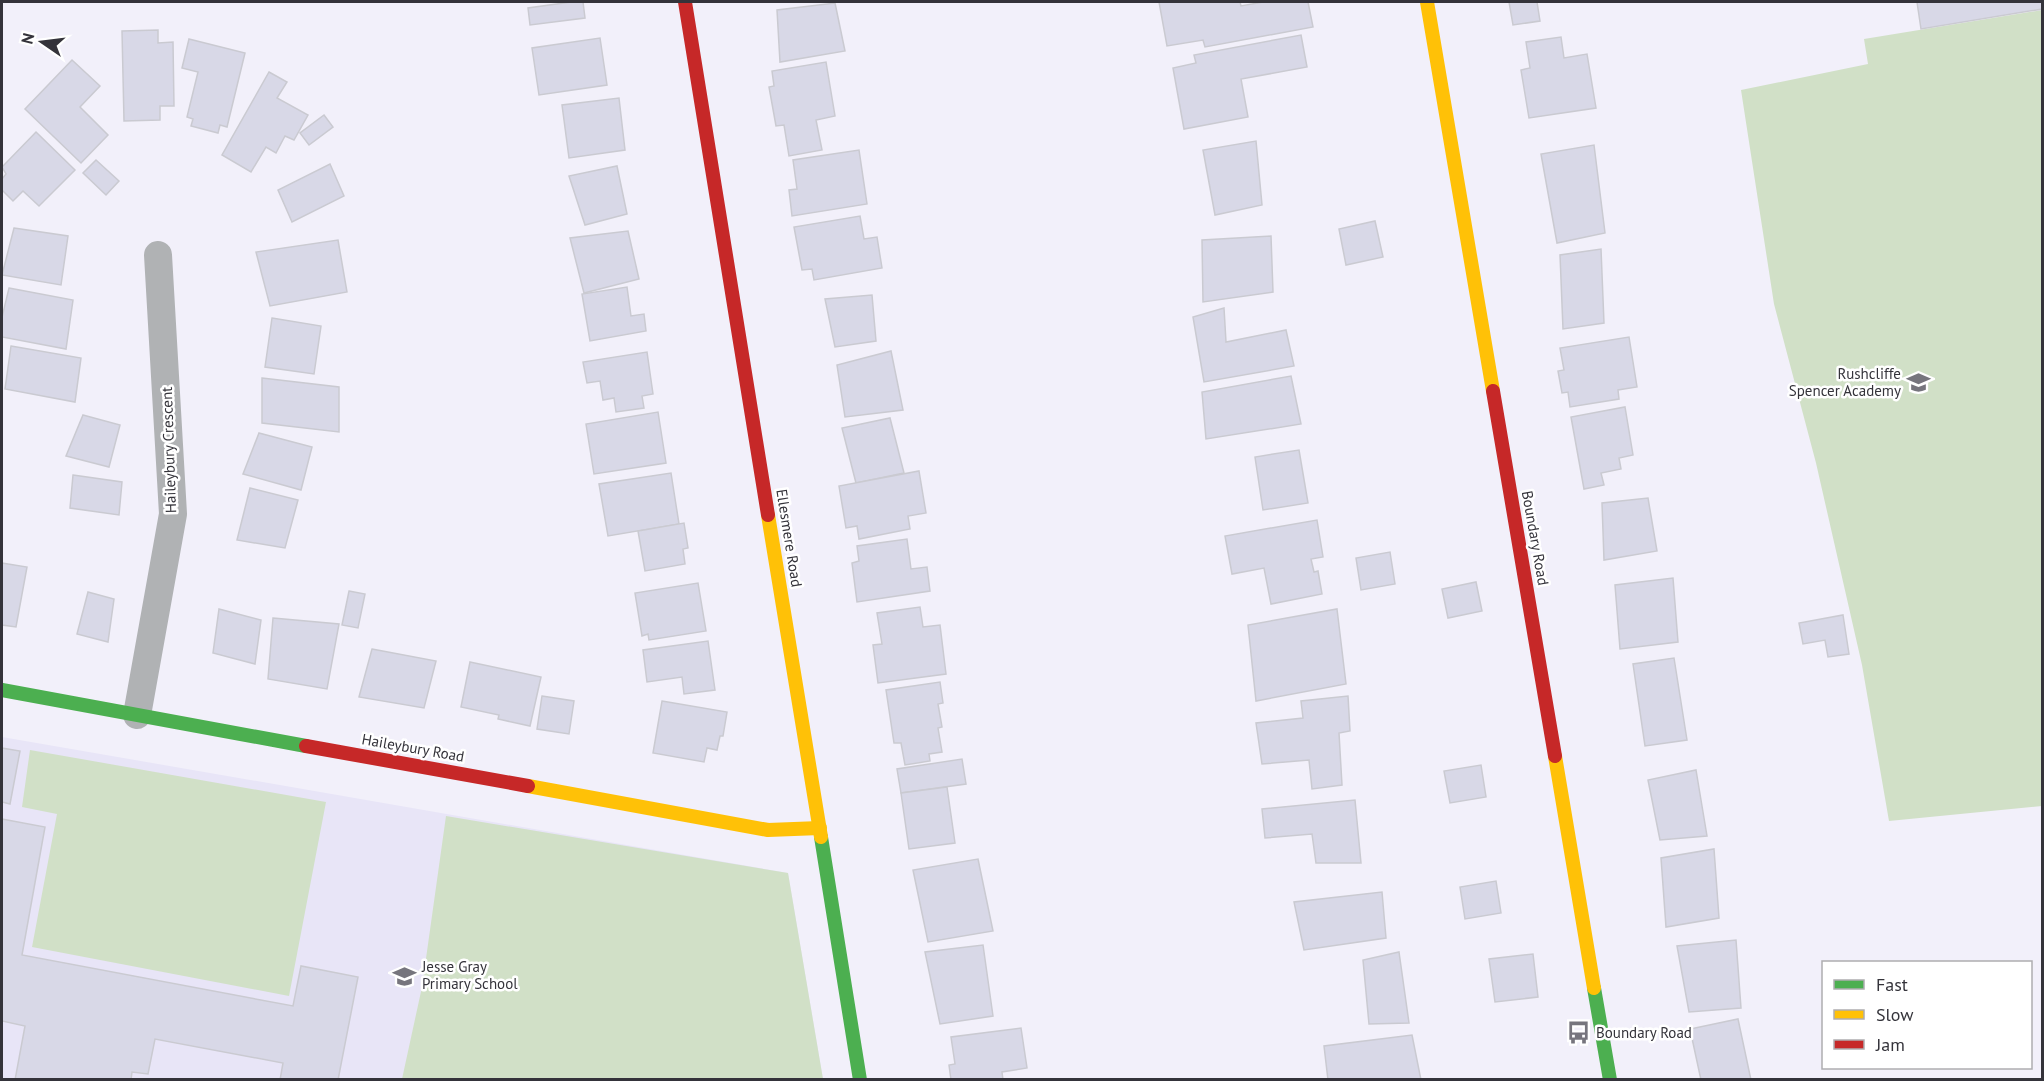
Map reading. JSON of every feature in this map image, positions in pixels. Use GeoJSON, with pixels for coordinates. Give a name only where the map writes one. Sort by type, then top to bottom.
{"type":"FeatureCollection","features":[{"type":"Feature","properties":{"kind":"street","name":"Ellesmere Road"},"geometry":{"type":"LineString","coordinates":[[685,2],[860,1080]]}},
{"type":"Feature","properties":{"kind":"street","name":"Boundary Road"},"geometry":{"type":"LineString","coordinates":[[1427,2],[1610,1080]]}},
{"type":"Feature","properties":{"kind":"street","name":"Haileybury Crescent"},"geometry":{"type":"LineString","coordinates":[[137,715],[174,514],[159,255]]}},
{"type":"Feature","properties":{"kind":"street","name":"Haileybury Road"},"geometry":{"type":"LineString","coordinates":[[2,690],[768,830],[820,828]]}},
{"type":"Feature","properties":{"kind":"shaded area","name":"Jesse Gray Primary School"},"geometry":{"type":"Polygon","coordinates":[[[2,737],[788,873],[823,1079],[2,1079],[2,737]]]}},
{"type":"Feature","properties":{"kind":"green space","name":"Rushcliffe Spencer Academy"},"geometry":{"type":"Polygon","coordinates":[[[2042,10],[2042,806],[1889,821],[1862,665],[1816,463],[1774,304],[1741,90],[1868,64],[1864,39],[2042,10]]]}},
{"type":"Feature","properties":{"kind":"green space"},"geometry":{"type":"Polygon","coordinates":[[[30,750],[326,802],[289,996],[32,947],[57,814],[22,807],[30,750]]]}},
{"type":"Feature","properties":{"kind":"green space"},"geometry":{"type":"Polygon","coordinates":[[[446,816],[788,873],[823,1079],[402,1079],[422,987],[446,816]]]}},
{"type":"Feature","properties":{"kind":"building"},"geometry":{"type":"Polygon","coordinates":[[[583,2],[585,18],[530,25],[528,8],[583,2]]]}},
{"type":"Feature","properties":{"kind":"building"},"geometry":{"type":"Polygon","coordinates":[[[1159,2],[1240,2],[1241,6],[1263,2],[1308,2],[1313,27],[1205,47],[1203,40],[1167,46],[1159,2]]]}},
{"type":"Feature","properties":{"kind":"building"},"geometry":{"type":"Polygon","coordinates":[[[1509,2],[1537,2],[1540,21],[1513,25],[1509,2]]]}},
{"type":"Feature","properties":{"kind":"building"},"geometry":{"type":"Polygon","coordinates":[[[1917,2],[2042,2],[2042,9],[1921,29],[1917,2]]]}},
{"type":"Feature","properties":{"kind":"building"},"geometry":{"type":"Polygon","coordinates":[[[835,3],[845,51],[780,62],[777,10],[835,3]]]}},
{"type":"Feature","properties":{"kind":"building"},"geometry":{"type":"Polygon","coordinates":[[[158,30],[158,43],[173,42],[174,106],[160,106],[160,120],[124,121],[122,31],[158,30]]]}},
{"type":"Feature","properties":{"kind":"building"},"geometry":{"type":"Polygon","coordinates":[[[1301,35],[1307,67],[1241,79],[1248,117],[1184,129],[1173,68],[1196,63],[1194,55],[1301,35]]]}},
{"type":"Feature","properties":{"kind":"building"},"geometry":{"type":"Polygon","coordinates":[[[1561,37],[1564,58],[1587,54],[1596,108],[1529,118],[1521,70],[1530,68],[1526,42],[1561,37]]]}},
{"type":"Feature","properties":{"kind":"building"},"geometry":{"type":"Polygon","coordinates":[[[600,38],[607,85],[539,95],[532,48],[600,38]]]}},
{"type":"Feature","properties":{"kind":"building"},"geometry":{"type":"Polygon","coordinates":[[[189,39],[245,53],[227,127],[220,125],[218,133],[191,126],[193,119],[187,117],[198,72],[182,68],[189,39]]]}},
{"type":"Feature","properties":{"kind":"building"},"geometry":{"type":"Polygon","coordinates":[[[72,60],[100,86],[80,107],[108,135],[81,163],[25,109],[72,60]]]}},
{"type":"Feature","properties":{"kind":"building"},"geometry":{"type":"Polygon","coordinates":[[[826,62],[835,116],[816,120],[822,150],[789,156],[784,125],[776,126],[769,87],[774,86],[772,71],[826,62]]]}},
{"type":"Feature","properties":{"kind":"building"},"geometry":{"type":"Polygon","coordinates":[[[269,72],[287,82],[277,98],[308,115],[294,140],[285,136],[276,153],[266,147],[251,172],[222,155],[269,72]]]}},
{"type":"Feature","properties":{"kind":"building"},"geometry":{"type":"Polygon","coordinates":[[[619,98],[625,150],[569,158],[562,105],[619,98]]]}},
{"type":"Feature","properties":{"kind":"building"},"geometry":{"type":"Polygon","coordinates":[[[324,115],[333,127],[309,145],[300,133],[324,115]]]}},
{"type":"Feature","properties":{"kind":"building"},"geometry":{"type":"Polygon","coordinates":[[[36,132],[75,170],[39,206],[23,191],[13,201],[2,190],[2,179],[6,174],[2,167],[36,132]]]}},
{"type":"Feature","properties":{"kind":"building"},"geometry":{"type":"Polygon","coordinates":[[[1256,141],[1262,205],[1215,215],[1203,150],[1256,141]]]}},
{"type":"Feature","properties":{"kind":"building"},"geometry":{"type":"Polygon","coordinates":[[[1594,145],[1605,233],[1557,243],[1541,154],[1594,145]]]}},
{"type":"Feature","properties":{"kind":"building"},"geometry":{"type":"Polygon","coordinates":[[[859,150],[867,204],[792,216],[789,190],[797,189],[793,160],[859,150]]]}},
{"type":"Feature","properties":{"kind":"building"},"geometry":{"type":"Polygon","coordinates":[[[96,160],[119,181],[106,195],[83,173],[96,160]]]}},
{"type":"Feature","properties":{"kind":"building"},"geometry":{"type":"Polygon","coordinates":[[[330,164],[344,196],[292,222],[278,190],[330,164]]]}},
{"type":"Feature","properties":{"kind":"building"},"geometry":{"type":"Polygon","coordinates":[[[617,166],[627,214],[585,225],[569,176],[617,166]]]}},
{"type":"Feature","properties":{"kind":"building"},"geometry":{"type":"Polygon","coordinates":[[[860,216],[864,239],[877,237],[882,268],[814,280],[812,269],[802,270],[794,227],[860,216]]]}},
{"type":"Feature","properties":{"kind":"building"},"geometry":{"type":"Polygon","coordinates":[[[1375,221],[1383,257],[1346,265],[1339,229],[1375,221]]]}},
{"type":"Feature","properties":{"kind":"building"},"geometry":{"type":"Polygon","coordinates":[[[14,228],[68,236],[61,285],[2,275],[14,228]]]}},
{"type":"Feature","properties":{"kind":"building"},"geometry":{"type":"Polygon","coordinates":[[[628,231],[639,279],[584,293],[570,238],[628,231]]]}},
{"type":"Feature","properties":{"kind":"building"},"geometry":{"type":"Polygon","coordinates":[[[1271,236],[1273,292],[1203,302],[1202,240],[1271,236]]]}},
{"type":"Feature","properties":{"kind":"building"},"geometry":{"type":"Polygon","coordinates":[[[338,240],[347,292],[270,306],[256,252],[338,240]]]}},
{"type":"Feature","properties":{"kind":"building"},"geometry":{"type":"Polygon","coordinates":[[[1601,249],[1604,323],[1563,329],[1560,255],[1601,249]]]}},
{"type":"Feature","properties":{"kind":"building"},"geometry":{"type":"Polygon","coordinates":[[[627,287],[631,316],[644,314],[646,331],[590,341],[582,294],[627,287]]]}},
{"type":"Feature","properties":{"kind":"building"},"geometry":{"type":"Polygon","coordinates":[[[9,288],[73,300],[66,349],[2,337],[2,317],[9,288]]]}},
{"type":"Feature","properties":{"kind":"building"},"geometry":{"type":"Polygon","coordinates":[[[872,295],[876,341],[835,347],[825,299],[872,295]]]}},
{"type":"Feature","properties":{"kind":"building"},"geometry":{"type":"Polygon","coordinates":[[[1224,308],[1226,342],[1286,330],[1294,366],[1204,382],[1193,317],[1224,308]]]}},
{"type":"Feature","properties":{"kind":"building"},"geometry":{"type":"Polygon","coordinates":[[[272,318],[321,326],[314,374],[265,367],[272,318]]]}},
{"type":"Feature","properties":{"kind":"building"},"geometry":{"type":"Polygon","coordinates":[[[1629,337],[1637,387],[1618,390],[1619,399],[1570,407],[1568,392],[1562,393],[1558,371],[1564,370],[1560,348],[1629,337]]]}},
{"type":"Feature","properties":{"kind":"building"},"geometry":{"type":"Polygon","coordinates":[[[11,346],[81,358],[75,402],[5,389],[11,346]]]}},
{"type":"Feature","properties":{"kind":"building"},"geometry":{"type":"Polygon","coordinates":[[[891,351],[903,410],[845,417],[837,365],[891,351]]]}},
{"type":"Feature","properties":{"kind":"building"},"geometry":{"type":"Polygon","coordinates":[[[647,352],[653,394],[642,396],[644,408],[616,412],[614,398],[603,400],[600,381],[587,383],[583,362],[647,352]]]}},
{"type":"Feature","properties":{"kind":"building"},"geometry":{"type":"Polygon","coordinates":[[[1291,376],[1301,424],[1206,439],[1202,392],[1291,376]]]}},
{"type":"Feature","properties":{"kind":"building"},"geometry":{"type":"Polygon","coordinates":[[[262,378],[339,387],[339,432],[262,423],[262,378]]]}},
{"type":"Feature","properties":{"kind":"building"},"geometry":{"type":"Polygon","coordinates":[[[1625,407],[1633,455],[1619,458],[1621,469],[1601,473],[1604,485],[1584,489],[1571,417],[1625,407]]]}},
{"type":"Feature","properties":{"kind":"building"},"geometry":{"type":"Polygon","coordinates":[[[658,412],[666,463],[594,474],[586,424],[658,412]]]}},
{"type":"Feature","properties":{"kind":"building"},"geometry":{"type":"Polygon","coordinates":[[[83,415],[120,425],[109,467],[66,456],[83,415]]]}},
{"type":"Feature","properties":{"kind":"building"},"geometry":{"type":"Polygon","coordinates":[[[890,418],[904,473],[856,483],[842,428],[890,418]]]}},
{"type":"Feature","properties":{"kind":"building"},"geometry":{"type":"Polygon","coordinates":[[[259,433],[312,447],[301,490],[243,474],[259,433]]]}},
{"type":"Feature","properties":{"kind":"building"},"geometry":{"type":"Polygon","coordinates":[[[1299,450],[1308,503],[1263,510],[1255,457],[1299,450]]]}},
{"type":"Feature","properties":{"kind":"building"},"geometry":{"type":"Polygon","coordinates":[[[919,471],[926,513],[908,516],[910,529],[859,539],[857,526],[846,528],[839,486],[919,471]]]}},
{"type":"Feature","properties":{"kind":"building"},"geometry":{"type":"Polygon","coordinates":[[[671,473],[679,524],[608,536],[599,484],[671,473]]]}},
{"type":"Feature","properties":{"kind":"building"},"geometry":{"type":"Polygon","coordinates":[[[73,475],[122,482],[119,515],[70,508],[73,475]]]}},
{"type":"Feature","properties":{"kind":"building"},"geometry":{"type":"Polygon","coordinates":[[[250,488],[298,500],[285,548],[237,540],[250,488]]]}},
{"type":"Feature","properties":{"kind":"building"},"geometry":{"type":"Polygon","coordinates":[[[1648,498],[1657,551],[1604,560],[1602,503],[1648,498]]]}},
{"type":"Feature","properties":{"kind":"building"},"geometry":{"type":"Polygon","coordinates":[[[1317,520],[1323,557],[1311,559],[1314,572],[1318,571],[1322,594],[1271,604],[1264,568],[1232,574],[1225,536],[1317,520]]]}},
{"type":"Feature","properties":{"kind":"building"},"geometry":{"type":"Polygon","coordinates":[[[684,523],[688,548],[683,549],[685,564],[645,571],[638,531],[684,523]]]}},
{"type":"Feature","properties":{"kind":"building"},"geometry":{"type":"Polygon","coordinates":[[[907,539],[911,569],[927,567],[930,591],[857,602],[852,563],[859,561],[857,546],[907,539]]]}},
{"type":"Feature","properties":{"kind":"building"},"geometry":{"type":"Polygon","coordinates":[[[1390,552],[1395,584],[1361,590],[1356,558],[1390,552]]]}},
{"type":"Feature","properties":{"kind":"building"},"geometry":{"type":"Polygon","coordinates":[[[2,563],[27,567],[16,627],[2,625],[2,563]]]}},
{"type":"Feature","properties":{"kind":"building"},"geometry":{"type":"Polygon","coordinates":[[[1673,578],[1678,642],[1620,649],[1615,585],[1673,578]]]}},
{"type":"Feature","properties":{"kind":"building"},"geometry":{"type":"Polygon","coordinates":[[[1476,582],[1482,611],[1448,618],[1442,589],[1476,582]]]}},
{"type":"Feature","properties":{"kind":"building"},"geometry":{"type":"Polygon","coordinates":[[[698,583],[706,631],[649,640],[648,634],[642,636],[635,593],[698,583]]]}},
{"type":"Feature","properties":{"kind":"building"},"geometry":{"type":"Polygon","coordinates":[[[349,591],[365,594],[358,628],[342,625],[349,591]]]}},
{"type":"Feature","properties":{"kind":"building"},"geometry":{"type":"Polygon","coordinates":[[[88,592],[114,599],[108,642],[77,634],[88,592]]]}},
{"type":"Feature","properties":{"kind":"building"},"geometry":{"type":"Polygon","coordinates":[[[920,607],[923,627],[940,625],[946,674],[878,683],[873,645],[882,644],[877,613],[920,607]]]}},
{"type":"Feature","properties":{"kind":"building"},"geometry":{"type":"Polygon","coordinates":[[[219,609],[261,620],[255,664],[213,653],[219,609]]]}},
{"type":"Feature","properties":{"kind":"building"},"geometry":{"type":"Polygon","coordinates":[[[1337,609],[1346,684],[1256,701],[1248,625],[1337,609]]]}},
{"type":"Feature","properties":{"kind":"building"},"geometry":{"type":"Polygon","coordinates":[[[1843,615],[1849,654],[1828,657],[1825,640],[1803,644],[1799,623],[1843,615]]]}},
{"type":"Feature","properties":{"kind":"building"},"geometry":{"type":"Polygon","coordinates":[[[273,618],[339,624],[327,689],[268,679],[273,618]]]}},
{"type":"Feature","properties":{"kind":"building"},"geometry":{"type":"Polygon","coordinates":[[[708,641],[715,690],[684,694],[682,677],[647,682],[643,650],[708,641]]]}},
{"type":"Feature","properties":{"kind":"building"},"geometry":{"type":"Polygon","coordinates":[[[372,649],[436,661],[424,708],[359,697],[372,649]]]}},
{"type":"Feature","properties":{"kind":"building"},"geometry":{"type":"Polygon","coordinates":[[[1674,658],[1687,740],[1645,746],[1633,664],[1674,658]]]}},
{"type":"Feature","properties":{"kind":"building"},"geometry":{"type":"Polygon","coordinates":[[[470,662],[541,677],[530,726],[498,719],[499,715],[461,707],[470,662]]]}},
{"type":"Feature","properties":{"kind":"building"},"geometry":{"type":"Polygon","coordinates":[[[940,682],[943,703],[938,704],[942,727],[938,728],[942,752],[929,754],[930,761],[905,765],[901,743],[894,743],[886,690],[940,682]]]}},
{"type":"Feature","properties":{"kind":"building"},"geometry":{"type":"Polygon","coordinates":[[[542,696],[574,701],[569,734],[537,729],[542,696]]]}},
{"type":"Feature","properties":{"kind":"building"},"geometry":{"type":"Polygon","coordinates":[[[1348,696],[1350,731],[1339,733],[1342,785],[1312,789],[1309,760],[1262,764],[1256,723],[1303,718],[1301,701],[1348,696]]]}},
{"type":"Feature","properties":{"kind":"building"},"geometry":{"type":"Polygon","coordinates":[[[662,701],[727,712],[723,736],[720,736],[717,750],[707,748],[704,762],[653,753],[662,701]]]}},
{"type":"Feature","properties":{"kind":"building"},"geometry":{"type":"Polygon","coordinates":[[[2,748],[20,751],[10,804],[2,802],[2,748]]]}},
{"type":"Feature","properties":{"kind":"building"},"geometry":{"type":"Polygon","coordinates":[[[962,759],[966,784],[901,793],[897,769],[962,759]]]}},
{"type":"Feature","properties":{"kind":"building"},"geometry":{"type":"Polygon","coordinates":[[[1481,765],[1486,797],[1450,803],[1444,771],[1481,765]]]}},
{"type":"Feature","properties":{"kind":"building"},"geometry":{"type":"Polygon","coordinates":[[[1696,770],[1707,836],[1660,840],[1648,780],[1696,770]]]}},
{"type":"Feature","properties":{"kind":"building"},"geometry":{"type":"Polygon","coordinates":[[[947,787],[955,843],[909,849],[901,793],[947,787]]]}},
{"type":"Feature","properties":{"kind":"building"},"geometry":{"type":"Polygon","coordinates":[[[1355,800],[1361,863],[1316,863],[1312,834],[1265,838],[1262,809],[1355,800]]]}},
{"type":"Feature","properties":{"kind":"building"},"geometry":{"type":"Polygon","coordinates":[[[2,819],[45,827],[22,955],[293,1006],[301,966],[358,977],[338,1080],[280,1080],[283,1063],[155,1039],[148,1074],[132,1072],[131,1080],[15,1080],[25,1026],[2,1021],[2,819]]]}},
{"type":"Feature","properties":{"kind":"building"},"geometry":{"type":"Polygon","coordinates":[[[1714,849],[1719,918],[1666,927],[1661,858],[1714,849]]]}},
{"type":"Feature","properties":{"kind":"building"},"geometry":{"type":"Polygon","coordinates":[[[978,859],[993,931],[928,942],[913,870],[978,859]]]}},
{"type":"Feature","properties":{"kind":"building"},"geometry":{"type":"Polygon","coordinates":[[[1496,881],[1501,913],[1465,919],[1460,887],[1496,881]]]}},
{"type":"Feature","properties":{"kind":"building"},"geometry":{"type":"Polygon","coordinates":[[[1382,892],[1386,938],[1304,950],[1294,902],[1382,892]]]}},
{"type":"Feature","properties":{"kind":"building"},"geometry":{"type":"Polygon","coordinates":[[[1736,940],[1741,1008],[1689,1012],[1677,946],[1736,940]]]}},
{"type":"Feature","properties":{"kind":"building"},"geometry":{"type":"Polygon","coordinates":[[[983,945],[993,1016],[940,1024],[925,952],[983,945]]]}},
{"type":"Feature","properties":{"kind":"building"},"geometry":{"type":"Polygon","coordinates":[[[1399,952],[1409,1023],[1369,1024],[1363,960],[1399,952]]]}},
{"type":"Feature","properties":{"kind":"building"},"geometry":{"type":"Polygon","coordinates":[[[1533,954],[1538,997],[1495,1002],[1489,959],[1533,954]]]}},
{"type":"Feature","properties":{"kind":"building"},"geometry":{"type":"Polygon","coordinates":[[[1738,1019],[1751,1080],[1701,1080],[1690,1029],[1738,1019]]]}},
{"type":"Feature","properties":{"kind":"building"},"geometry":{"type":"Polygon","coordinates":[[[1021,1028],[1027,1068],[1002,1072],[1003,1080],[951,1080],[949,1065],[955,1064],[951,1037],[1021,1028]]]}},
{"type":"Feature","properties":{"kind":"building"},"geometry":{"type":"Polygon","coordinates":[[[1412,1035],[1421,1080],[1328,1080],[1324,1046],[1412,1035]]]}},
{"type":"Feature","properties":{"kind":"traffic: fast"},"geometry":{"type":"LineString","coordinates":[[2,690],[306,746]]}},
{"type":"Feature","properties":{"kind":"traffic: fast"},"geometry":{"type":"LineString","coordinates":[[821,837],[860,1080]]}},
{"type":"Feature","properties":{"kind":"traffic: fast"},"geometry":{"type":"LineString","coordinates":[[1594,988],[1610,1080]]}},
{"type":"Feature","properties":{"kind":"traffic: slow"},"geometry":{"type":"LineString","coordinates":[[1427,2],[1493,391]]}},
{"type":"Feature","properties":{"kind":"traffic: slow"},"geometry":{"type":"LineString","coordinates":[[768,515],[821,837]]}},
{"type":"Feature","properties":{"kind":"traffic: slow"},"geometry":{"type":"LineString","coordinates":[[1555,756],[1594,988]]}},
{"type":"Feature","properties":{"kind":"traffic: slow"},"geometry":{"type":"LineString","coordinates":[[528,786],[768,830],[820,828]]}},
{"type":"Feature","properties":{"kind":"traffic: jam"},"geometry":{"type":"LineString","coordinates":[[685,2],[768,515]]}},
{"type":"Feature","properties":{"kind":"traffic: jam"},"geometry":{"type":"LineString","coordinates":[[1493,391],[1555,756]]}},
{"type":"Feature","properties":{"kind":"traffic: jam"},"geometry":{"type":"LineString","coordinates":[[306,746],[528,786]]}},
{"type":"Feature","properties":{"kind":"place","name":"Rushcliffe Spencer Academy"},"geometry":{"type":"Point","coordinates":[1919,383]}},
{"type":"Feature","properties":{"kind":"place","name":"Jesse Gray Primary School"},"geometry":{"type":"Point","coordinates":[404,976]}},
{"type":"Feature","properties":{"kind":"place","name":"Boundary Road"},"geometry":{"type":"Point","coordinates":[1578,1033]}}]}
